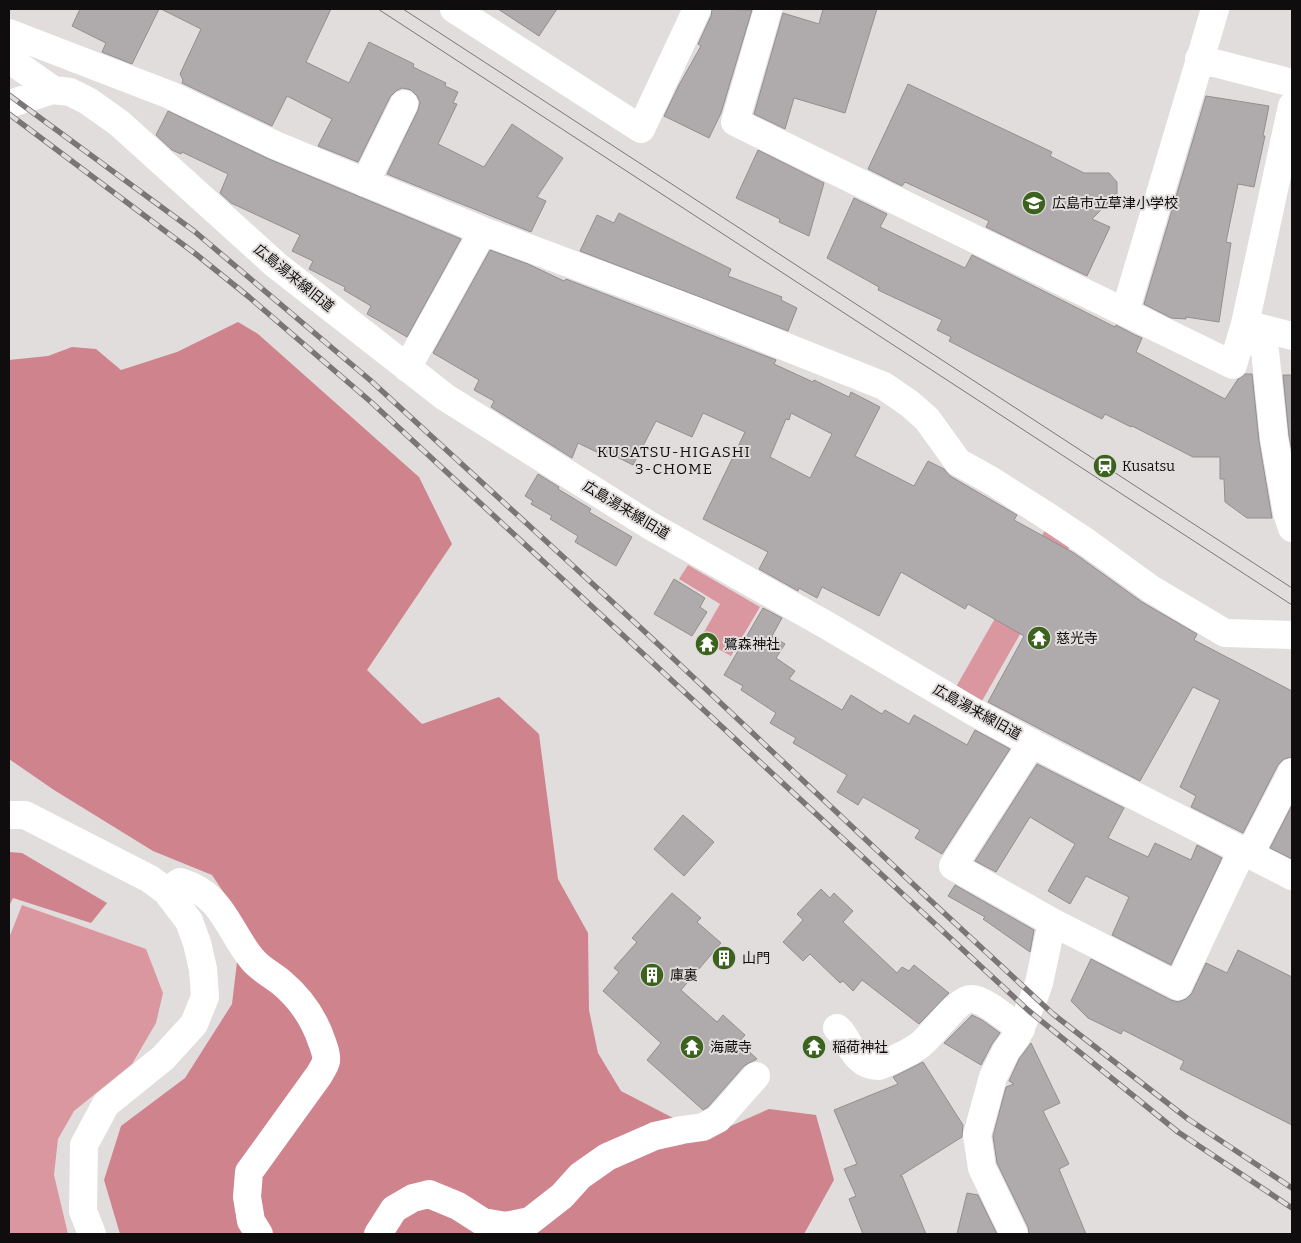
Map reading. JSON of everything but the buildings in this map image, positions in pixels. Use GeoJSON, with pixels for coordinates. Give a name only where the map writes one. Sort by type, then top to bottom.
{"type":"FeatureCollection","features":[{"type":"Feature","properties":{"kind":"street"},"geometry":{"type":"LineString","coordinates":[[454,9],[641,129],[697,9]]}},
{"type":"Feature","properties":{"kind":"street"},"geometry":{"type":"LineString","coordinates":[[768,9],[735,122],[1233,365],[1245,324],[1292,106]]}},
{"type":"Feature","properties":{"kind":"street"},"geometry":{"type":"LineString","coordinates":[[1125,312],[1215,9]]}},
{"type":"Feature","properties":{"kind":"street"},"geometry":{"type":"LineString","coordinates":[[9,33],[170,95],[276,145],[483,231],[696,311],[884,386],[910,404],[927,419],[958,462],[1044,514],[1151,589],[1225,633],[1292,635]]}},
{"type":"Feature","properties":{"kind":"street"},"geometry":{"type":"LineString","coordinates":[[9,58],[53,90]]}},
{"type":"Feature","properties":{"kind":"street"},"geometry":{"type":"LineString","coordinates":[[1199,59],[1292,83]]}},
{"type":"Feature","properties":{"kind":"street"},"geometry":{"type":"LineString","coordinates":[[9,104],[53,90]]}},
{"type":"Feature","properties":{"kind":"street","name":"広島湯来線旧道"},"geometry":{"type":"LineString","coordinates":[[53,90],[70,92],[88,101],[119,123],[276,265],[445,397],[649,525],[828,626],[974,712],[1292,876]]}},
{"type":"Feature","properties":{"kind":"street"},"geometry":{"type":"LineString","coordinates":[[365,182],[404,104]]}},
{"type":"Feature","properties":{"kind":"street"},"geometry":{"type":"LineString","coordinates":[[407,368],[483,231]]}},
{"type":"Feature","properties":{"kind":"street"},"geometry":{"type":"LineString","coordinates":[[1245,324],[1292,336]]}},
{"type":"Feature","properties":{"kind":"street"},"geometry":{"type":"LineString","coordinates":[[1245,324],[1265,351],[1274,438],[1287,513],[1292,528]]}},
{"type":"Feature","properties":{"kind":"street"},"geometry":{"type":"LineString","coordinates":[[1032,743],[953,866],[1052,922],[1178,986],[1245,853],[1292,772]]}},
{"type":"Feature","properties":{"kind":"street"},"geometry":{"type":"LineString","coordinates":[[9,815],[24,815],[150,879],[166,890],[189,921],[197,943],[203,969],[206,997],[194,1024],[163,1058],[106,1104],[84,1145],[83,1211],[92,1234]]}},
{"type":"Feature","properties":{"kind":"street"},"geometry":{"type":"LineString","coordinates":[[166,890],[180,882],[194,886],[207,896],[222,912],[253,961],[263,971],[279,980],[309,1012],[319,1032],[326,1053],[326,1062],[320,1075],[249,1172],[247,1197],[250,1221],[259,1234]]}},
{"type":"Feature","properties":{"kind":"street"},"geometry":{"type":"LineString","coordinates":[[1014,1234],[982,1168],[977,1136],[993,1077],[1020,1029],[1039,983],[1052,922]]}},
{"type":"Feature","properties":{"kind":"street"},"geometry":{"type":"LineString","coordinates":[[837,1028],[842,1032],[861,1061],[872,1067],[879,1066],[920,1046],[932,1035],[957,1005],[965,1000],[972,999],[982,1002],[1020,1029]]}},
{"type":"Feature","properties":{"kind":"street"},"geometry":{"type":"LineString","coordinates":[[378,1234],[394,1209],[413,1198],[429,1194],[458,1206],[483,1222],[506,1226],[530,1221],[562,1196],[580,1176],[608,1157],[655,1136],[703,1127],[718,1119],[756,1076]]}},
{"type":"Feature","properties":{"kind":"shaded area"},"geometry":{"type":"Polygon","coordinates":[[[238,322],[258,334],[419,477],[452,544],[367,670],[422,724],[499,697],[539,734],[558,879],[588,933],[589,1010],[598,1053],[621,1091],[708,1136],[769,1109],[816,1115],[834,1180],[804,1234],[120,1234],[104,1180],[121,1126],[185,1078],[232,1004],[242,920],[212,875],[153,851],[54,790],[9,759],[9,360],[48,356],[72,347],[96,349],[121,370],[177,352],[238,322]]]}},
{"type":"Feature","properties":{"kind":"shaded area"},"geometry":{"type":"Polygon","coordinates":[[[1049,523],[1073,541],[982,701],[956,687],[1049,523]]]}},
{"type":"Feature","properties":{"kind":"shaded area"},"geometry":{"type":"Polygon","coordinates":[[[688,565],[760,607],[731,656],[700,639],[720,604],[679,579],[688,565]]]}},
{"type":"Feature","properties":{"kind":"shaded area"},"geometry":{"type":"Polygon","coordinates":[[[9,852],[22,853],[107,903],[91,923],[13,898],[9,906],[9,852]]]}},
{"type":"Feature","properties":{"kind":"shaded area"},"geometry":{"type":"Polygon","coordinates":[[[22,905],[146,949],[163,993],[156,1023],[132,1064],[74,1111],[58,1139],[54,1175],[68,1234],[9,1234],[9,938],[22,905]]]}},
{"type":"Feature","properties":{"kind":"tram line"},"geometry":{"type":"LineString","coordinates":[[378,9],[1292,605]]}},
{"type":"Feature","properties":{"kind":"tram line"},"geometry":{"type":"LineString","coordinates":[[403,9],[1292,588]]}},
{"type":"Feature","properties":{"kind":"railway"},"geometry":{"type":"LineString","coordinates":[[9,95],[194,231],[370,380],[643,630],[1053,1014],[1188,1119],[1292,1188]]}},
{"type":"Feature","properties":{"kind":"railway"},"geometry":{"type":"LineString","coordinates":[[9,114],[197,255],[371,402],[1029,1011],[1178,1132],[1292,1208]]}},
{"type":"Feature","properties":{"kind":"place","name":"広島市立草津小学校"},"geometry":{"type":"Point","coordinates":[1034,203]}},
{"type":"Feature","properties":{"kind":"place","name":"Kusatsu"},"geometry":{"type":"Point","coordinates":[1105,466]}},
{"type":"Feature","properties":{"kind":"place","name":"慈光寺"},"geometry":{"type":"Point","coordinates":[1039,638]}},
{"type":"Feature","properties":{"kind":"place","name":"鷺森神社"},"geometry":{"type":"Point","coordinates":[707,644]}},
{"type":"Feature","properties":{"kind":"place","name":"山門"},"geometry":{"type":"Point","coordinates":[724,958]}},
{"type":"Feature","properties":{"kind":"place","name":"庫裏"},"geometry":{"type":"Point","coordinates":[652,975]}},
{"type":"Feature","properties":{"kind":"place","name":"海蔵寺"},"geometry":{"type":"Point","coordinates":[692,1047]}},
{"type":"Feature","properties":{"kind":"place","name":"稲荷神社"},"geometry":{"type":"Point","coordinates":[814,1047]}},
{"type":"Feature","properties":{"kind":"district","name":"KUSATSU-HIGASHI 3-CHOME"},"geometry":{"type":"Point","coordinates":[674,460]}}]}
